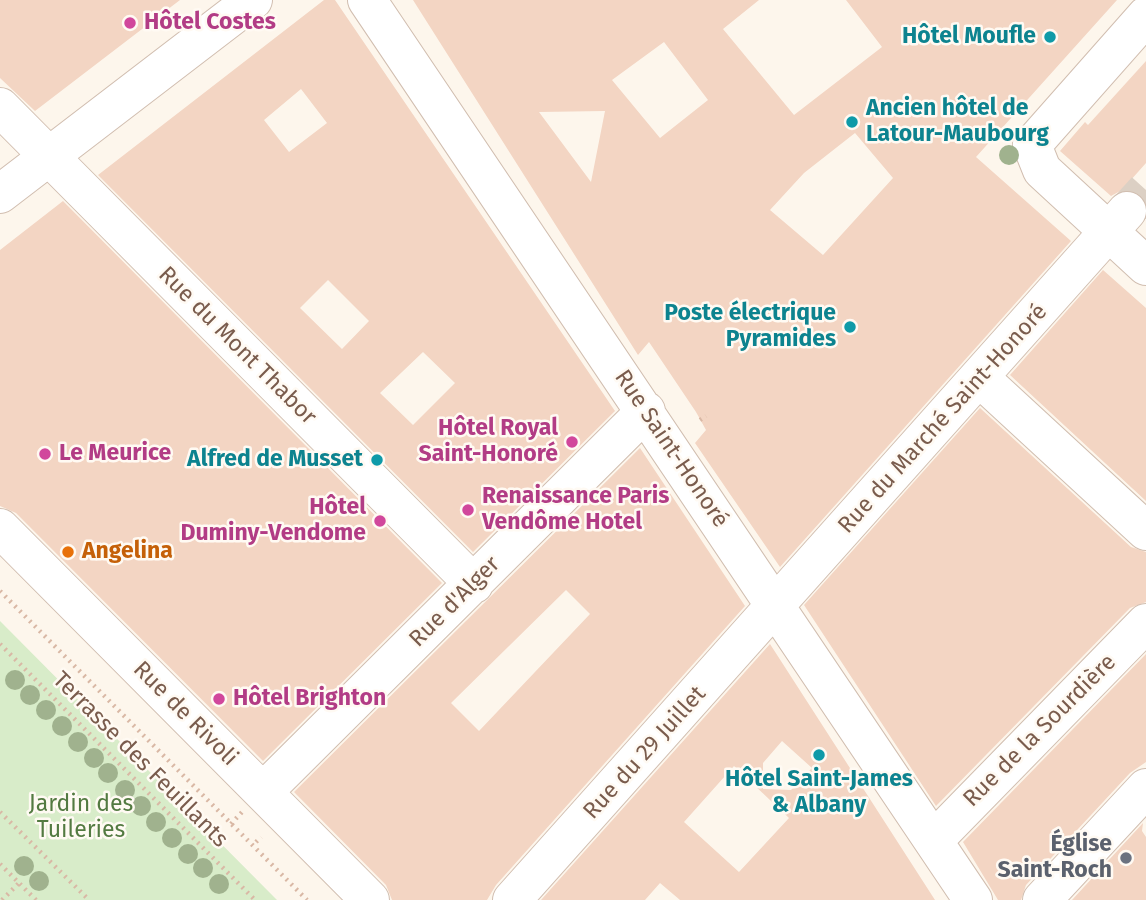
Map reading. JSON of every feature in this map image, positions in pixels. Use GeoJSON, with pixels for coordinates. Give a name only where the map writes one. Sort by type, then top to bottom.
{"type":"FeatureCollection","features":[{"type":"Feature","properties":{"kind":"street"},"geometry":{"type":"LineString","coordinates":[[0,194],[253,0]]}},
{"type":"Feature","properties":{"kind":"street","name":"Rue Saint-Honoré"},"geometry":{"type":"LineString","coordinates":[[367,0],[973,900]]}},
{"type":"Feature","properties":{"kind":"street"},"geometry":{"type":"LineString","coordinates":[[1146,16],[1032,145],[1042,170],[1118,222],[1146,265]]}},
{"type":"Feature","properties":{"kind":"street","name":"Rue du Mont Thabor"},"geometry":{"type":"LineString","coordinates":[[0,107],[474,584]]}},
{"type":"Feature","properties":{"kind":"street","name":"Rue du Marché Saint-Honoré"},"geometry":{"type":"LineString","coordinates":[[777,606],[1118,222]]}},
{"type":"Feature","properties":{"kind":"street"},"geometry":{"type":"LineString","coordinates":[[980,379],[1146,531]]}},
{"type":"Feature","properties":{"kind":"street","name":"Rue d'Alger"},"geometry":{"type":"LineString","coordinates":[[263,792],[646,411]]}},
{"type":"Feature","properties":{"kind":"street","name":"Rue de Rivoli"},"geometry":{"type":"LineString","coordinates":[[0,528],[370,900]]}},
{"type":"Feature","properties":{"kind":"street","name":"Rue du 29 Juillet"},"geometry":{"type":"LineString","coordinates":[[512,900],[777,606]]}},
{"type":"Feature","properties":{"kind":"street","name":"Rue de la Sourdière"},"geometry":{"type":"LineString","coordinates":[[934,840],[1146,623]]}},
{"type":"Feature","properties":{"kind":"street"},"geometry":{"type":"LineString","coordinates":[[1042,900],[1146,788]]}},
{"type":"Feature","properties":{"kind":"path"},"geometry":{"type":"LineString","coordinates":[[700,420],[706,416]]}},
{"type":"Feature","properties":{"kind":"path","name":"Rue de Rivoli"},"geometry":{"type":"LineString","coordinates":[[0,591],[307,900]]}},
{"type":"Feature","properties":{"kind":"path","name":"Terrasse des Feuillants"},"geometry":{"type":"LineString","coordinates":[[0,645],[255,900]]}},
{"type":"Feature","properties":{"kind":"path"},"geometry":{"type":"LineString","coordinates":[[0,812],[89,900]]}},
{"type":"Feature","properties":{"kind":"path"},"geometry":{"type":"LineString","coordinates":[[256,842],[261,837]]}},
{"type":"Feature","properties":{"kind":"path"},"geometry":{"type":"LineString","coordinates":[[0,864],[36,900]]}},
{"type":"Feature","properties":{"kind":"path"},"geometry":{"type":"LineString","coordinates":[[2,900],[19,883]]}},
{"type":"Feature","properties":{"kind":"green space","name":"Jardin des Tuileries"},"geometry":{"type":"Polygon","coordinates":[[[0,621],[277,900],[0,900],[0,621]]]}},
{"type":"Feature","properties":{"kind":"building"},"geometry":{"type":"Polygon","coordinates":[[[0,0],[180,0],[35,111],[0,78],[0,0]]]}},
{"type":"Feature","properties":{"kind":"building"},"geometry":{"type":"Polygon","coordinates":[[[324,0],[335,0],[615,411],[473,552],[98,175],[324,0]],[[301,89],[264,120],[289,152],[327,123],[301,89]],[[328,280],[300,308],[342,349],[369,321],[328,280]],[[423,352],[380,393],[413,425],[455,383],[423,352]]]}},
{"type":"Feature","properties":{"kind":"building"},"geometry":{"type":"Polygon","coordinates":[[[413,0],[759,0],[723,29],[794,115],[882,47],[846,0],[1117,0],[976,157],[1071,241],[780,567],[695,443],[706,430],[649,342],[638,355],[413,0]],[[664,42],[612,80],[660,138],[708,100],[664,42]],[[605,111],[539,112],[591,182],[605,111]],[[855,133],[804,173],[770,210],[823,255],[893,178],[855,133]]]}},
{"type":"Feature","properties":{"kind":"building"},"geometry":{"type":"Polygon","coordinates":[[[1146,61],[1146,163],[1122,190],[1111,196],[1060,151],[1085,122],[1088,125],[1146,61]]]}},
{"type":"Feature","properties":{"kind":"building"},"geometry":{"type":"Polygon","coordinates":[[[63,201],[442,583],[263,761],[16,513],[0,506],[0,250],[63,201]]]}},
{"type":"Feature","properties":{"kind":"building"},"geometry":{"type":"Polygon","coordinates":[[[1103,270],[1146,308],[1146,501],[1010,375],[1103,270]]]}},
{"type":"Feature","properties":{"kind":"building"},"geometry":{"type":"Polygon","coordinates":[[[980,408],[1131,547],[1146,552],[1146,602],[1130,608],[936,806],[804,605],[980,408]]]}},
{"type":"Feature","properties":{"kind":"building"},"geometry":{"type":"Polygon","coordinates":[[[640,448],[745,606],[496,885],[487,900],[392,900],[386,885],[294,792],[640,448]],[[566,590],[451,703],[479,731],[590,614],[566,590]]]}},
{"type":"Feature","properties":{"kind":"building"},"geometry":{"type":"Polygon","coordinates":[[[770,644],[935,900],[680,900],[660,883],[645,900],[541,900],[770,644]],[[782,741],[763,763],[763,789],[791,790],[812,768],[782,741]],[[734,766],[684,822],[739,872],[789,818],[734,766]]]}},
{"type":"Feature","properties":{"kind":"building"},"geometry":{"type":"Polygon","coordinates":[[[1146,654],[1146,762],[1130,773],[1026,885],[1021,900],[998,900],[963,842],[1146,654]]]}},
{"type":"Feature","properties":{"kind":"building","name":"Église Saint-Roch"},"geometry":{"type":"Polygon","coordinates":[[[1143,823],[1142,831],[1146,837],[1146,900],[1072,900],[1143,823]]]}},
{"type":"Feature","properties":{"kind":"tunnel"},"geometry":{"type":"LineString","coordinates":[[1127,211],[1146,190]]}},
{"type":"Feature","properties":{"kind":"place","name":"Hôtel Costes"},"geometry":{"type":"Point","coordinates":[130,23]}},
{"type":"Feature","properties":{"kind":"place","name":"Hôtel Moufle"},"geometry":{"type":"Point","coordinates":[1050,37]}},
{"type":"Feature","properties":{"kind":"place","name":"Ancien hôtel de Latour-Maubourg"},"geometry":{"type":"Point","coordinates":[852,122]}},
{"type":"Feature","properties":{"kind":"place","name":"Poste électrique Pyramides"},"geometry":{"type":"Point","coordinates":[850,327]}},
{"type":"Feature","properties":{"kind":"place","name":"Hôtel Royal Saint-Honoré"},"geometry":{"type":"Point","coordinates":[572,442]}},
{"type":"Feature","properties":{"kind":"place","name":"Le Meurice"},"geometry":{"type":"Point","coordinates":[45,454]}},
{"type":"Feature","properties":{"kind":"place","name":"Alfred de Musset"},"geometry":{"type":"Point","coordinates":[377,460]}},
{"type":"Feature","properties":{"kind":"place","name":"Renaissance Paris Vendôme Hotel"},"geometry":{"type":"Point","coordinates":[468,510]}},
{"type":"Feature","properties":{"kind":"place","name":"Hôtel Duminy-Vendome"},"geometry":{"type":"Point","coordinates":[380,521]}},
{"type":"Feature","properties":{"kind":"place","name":"Angelina"},"geometry":{"type":"Point","coordinates":[68,552]}},
{"type":"Feature","properties":{"kind":"place","name":"Hôtel Brighton"},"geometry":{"type":"Point","coordinates":[219,699]}},
{"type":"Feature","properties":{"kind":"place","name":"Hôtel Saint-James & Albany"},"geometry":{"type":"Point","coordinates":[819,755]}},
{"type":"Feature","properties":{"kind":"place","name":"Église Saint-Roch"},"geometry":{"type":"Point","coordinates":[1126,858]}}]}
